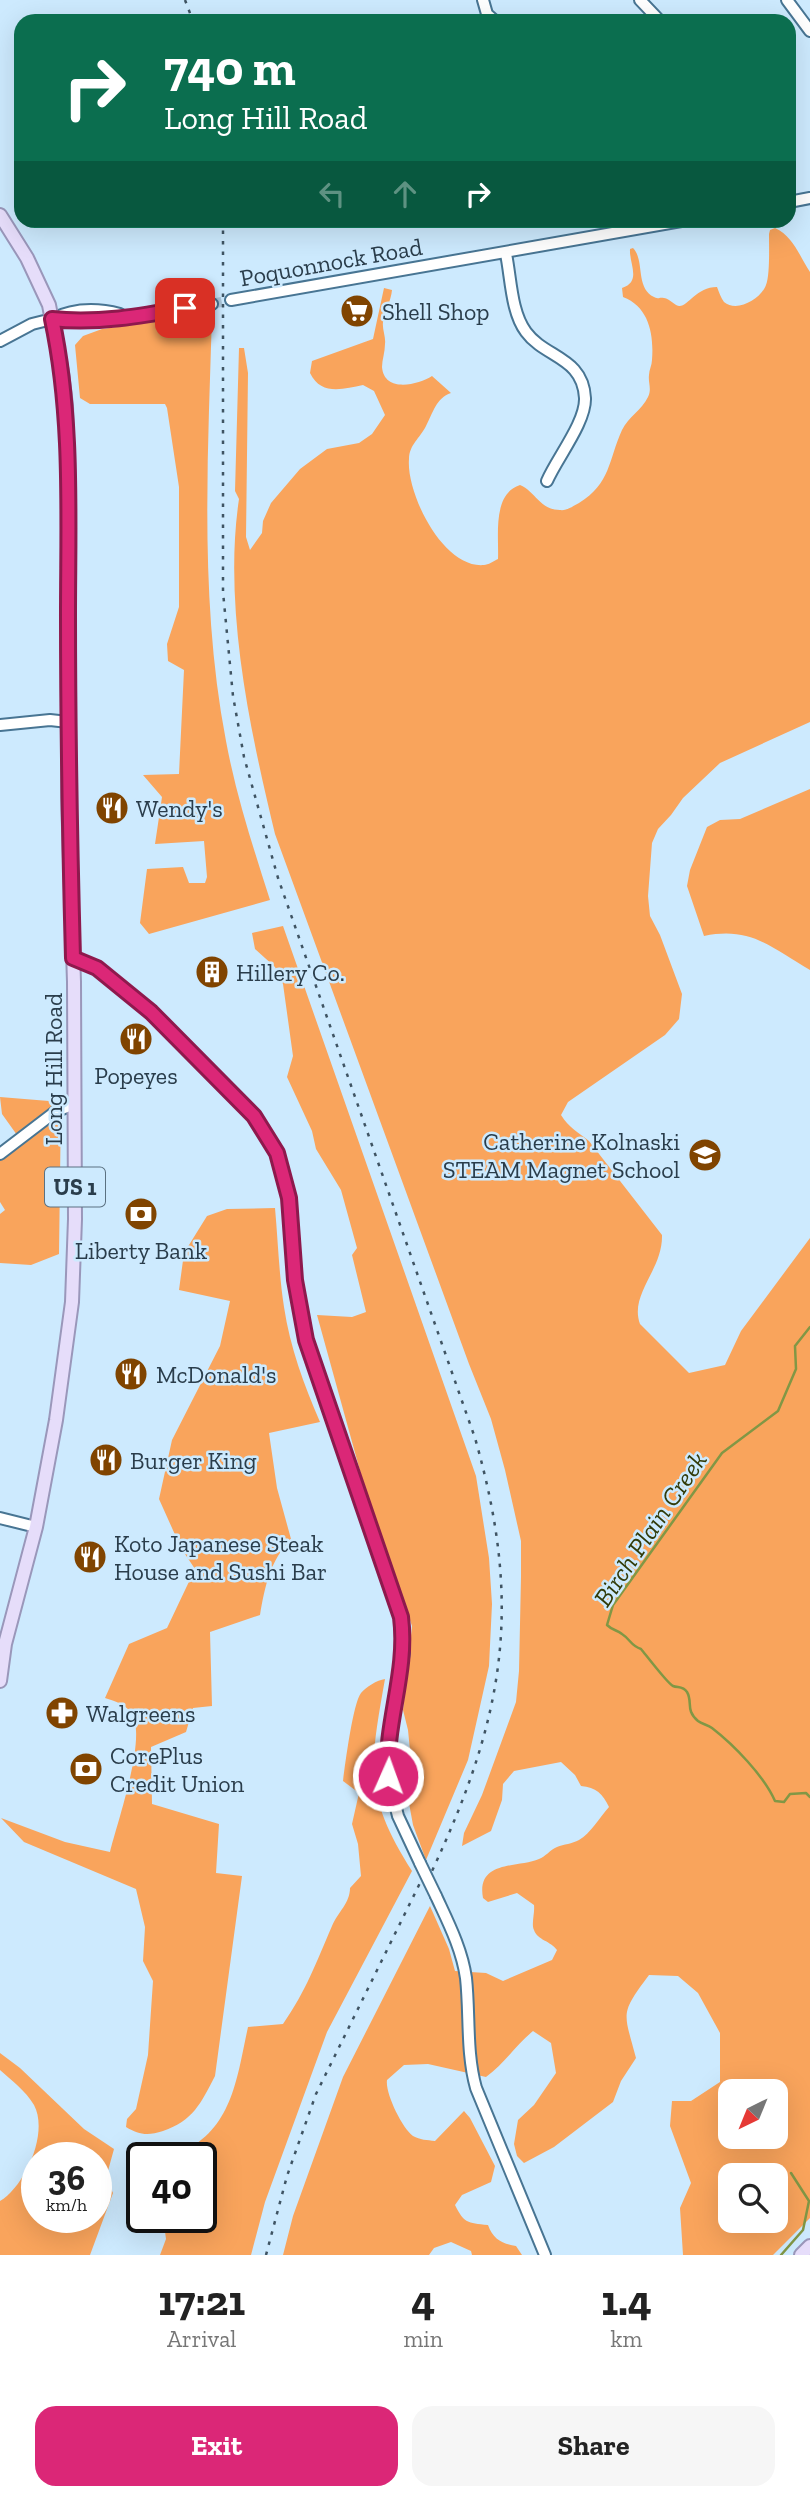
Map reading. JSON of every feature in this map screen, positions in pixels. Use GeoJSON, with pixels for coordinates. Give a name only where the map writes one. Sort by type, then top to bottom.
{"type":"FeatureCollection","features":[{"type":"Feature","properties":{"kind":"main road","name":"US 1"},"geometry":{"type":"LineString","coordinates":[[0,215],[39,281],[52,319]]}},
{"type":"Feature","properties":{"kind":"main road","name":"Long Hill Road"},"geometry":{"type":"LineString","coordinates":[[0,1681],[3,1648],[36,1527],[56,1420],[72,1302],[75,1219],[68,722],[68,439],[62,372],[52,319]]}},
{"type":"Feature","properties":{"kind":"main road"},"geometry":{"type":"LineString","coordinates":[[802,2255],[810,2246]]}},
{"type":"Feature","properties":{"kind":"street"},"geometry":{"type":"LineString","coordinates":[[640,0],[653,14]]}},
{"type":"Feature","properties":{"kind":"street"},"geometry":{"type":"LineString","coordinates":[[787,0],[810,31]]}},
{"type":"Feature","properties":{"kind":"street"},"geometry":{"type":"LineString","coordinates":[[621,228],[622,232]]}},
{"type":"Feature","properties":{"kind":"street","name":"Poquonnock Road"},"geometry":{"type":"LineString","coordinates":[[231,300],[644,228]]}},
{"type":"Feature","properties":{"kind":"street"},"geometry":{"type":"LineString","coordinates":[[506,254],[516,311],[525,332],[573,368],[581,380],[585,399],[581,418],[547,481]]}},
{"type":"Feature","properties":{"kind":"street","name":"Poquonnock Road"},"geometry":{"type":"LineString","coordinates":[[52,319],[72,321],[158,313],[212,304]]}},
{"type":"Feature","properties":{"kind":"street"},"geometry":{"type":"LineString","coordinates":[[0,341],[32,324],[52,319]]}},
{"type":"Feature","properties":{"kind":"street"},"geometry":{"type":"LineString","coordinates":[[0,725],[50,720],[68,722]]}},
{"type":"Feature","properties":{"kind":"street"},"geometry":{"type":"LineString","coordinates":[[73,958],[97,968],[151,1012],[254,1116],[277,1153],[289,1198],[295,1280],[306,1340],[401,1617],[404,1652],[388,1750],[388,1776],[398,1816],[459,1948],[465,1971],[470,2059],[476,2088],[545,2255]]}},
{"type":"Feature","properties":{"kind":"street"},"geometry":{"type":"LineString","coordinates":[[0,1154],[55,1112],[74,1104]]}},
{"type":"Feature","properties":{"kind":"street"},"geometry":{"type":"LineString","coordinates":[[0,1518],[36,1527]]}},
{"type":"Feature","properties":{"kind":"shaded area"},"geometry":{"type":"Polygon","coordinates":[[[775,228],[787,236],[810,272],[810,722],[720,763],[683,798],[658,829],[652,843],[648,896],[650,916],[682,994],[679,1019],[665,1035],[568,1102],[561,1115],[570,1127],[589,1141],[662,1235],[661,1248],[639,1302],[640,1324],[689,1373],[725,1365],[741,1331],[810,1238],[810,2218],[773,2255],[683,2255],[680,2208],[691,2183],[670,2126],[672,2101],[691,2101],[718,2083],[718,2149],[788,2149],[788,2079],[720,2079],[720,2033],[698,1993],[678,1976],[649,1975],[633,1998],[627,2014],[636,2058],[621,2081],[613,2102],[554,2147],[524,2163],[517,2156],[514,2144],[518,2120],[534,2105],[556,2073],[551,2043],[533,2031],[486,2077],[428,2064],[404,2065],[387,2080],[395,2110],[413,2136],[435,2141],[464,2111],[470,2118],[495,2166],[491,2182],[462,2195],[455,2205],[464,2219],[471,2223],[488,2225],[495,2237],[516,2246],[522,2255],[472,2255],[471,2251],[451,2242],[434,2248],[429,2255],[283,2255],[293,2216],[343,2077],[430,1906],[449,1949],[455,1971],[486,1973],[503,1981],[552,1960],[557,1950],[533,1928],[534,1905],[517,1893],[488,1902],[483,1898],[486,1877],[492,1871],[539,1859],[557,1847],[579,1840],[591,1830],[609,1807],[598,1792],[581,1786],[575,1775],[561,1762],[514,1771],[503,1784],[502,1800],[491,1831],[462,1846],[464,1833],[482,1795],[516,1702],[521,1541],[491,1419],[275,834],[248,711],[237,625],[234,582],[239,499],[235,491],[239,348],[244,348],[248,373],[246,537],[250,550],[262,533],[263,521],[271,503],[300,469],[327,449],[359,443],[372,434],[385,415],[374,391],[363,385],[340,389],[326,388],[310,373],[312,361],[373,339],[384,288],[392,290],[383,322],[384,375],[389,381],[402,385],[432,376],[451,393],[438,402],[411,450],[410,473],[414,490],[421,509],[441,542],[469,563],[486,565],[498,559],[501,506],[511,490],[520,485],[553,509],[565,510],[579,503],[597,488],[603,479],[622,430],[648,397],[652,362],[651,331],[639,307],[623,297],[622,288],[632,281],[633,277],[630,249],[633,248],[637,253],[644,287],[654,297],[666,299],[679,306],[703,290],[717,287],[724,302],[735,306],[754,299],[766,285],[770,230],[775,228]]]}},
{"type":"Feature","properties":{"kind":"shaded area"},"geometry":{"type":"Polygon","coordinates":[[[212,314],[207,528],[217,688],[230,761],[245,821],[270,900],[149,934],[140,923],[147,869],[183,867],[189,883],[205,883],[207,877],[204,841],[155,844],[162,797],[143,775],[179,774],[184,670],[168,661],[167,644],[179,607],[179,487],[165,404],[90,404],[80,398],[75,345],[83,336],[102,329],[212,314]]]}},
{"type":"Feature","properties":{"kind":"shaded area"},"geometry":{"type":"Polygon","coordinates":[[[810,789],[810,970],[772,947],[748,937],[735,934],[704,936],[687,886],[690,870],[707,827],[720,820],[740,819],[810,789]]]}},
{"type":"Feature","properties":{"kind":"shaded area"},"geometry":{"type":"Polygon","coordinates":[[[283,926],[476,1476],[489,1558],[492,1604],[489,1666],[468,1760],[426,1860],[413,1825],[409,1803],[414,1791],[408,1730],[403,1710],[412,1626],[362,1478],[317,1315],[352,1317],[366,1312],[352,1255],[357,1248],[341,1190],[316,1149],[312,1131],[287,1077],[293,1056],[283,984],[275,967],[255,949],[252,933],[283,926]]]}},
{"type":"Feature","properties":{"kind":"shaded area"},"geometry":{"type":"Polygon","coordinates":[[[0,1097],[61,1102],[59,1254],[31,1265],[0,1263],[0,1214],[5,1210],[0,1202],[0,1150],[17,1135],[2,1114],[0,1097]]]}},
{"type":"Feature","properties":{"kind":"shaded area"},"geometry":{"type":"Polygon","coordinates":[[[275,1208],[281,1283],[290,1337],[298,1366],[320,1422],[269,1433],[277,1488],[291,1539],[273,1565],[260,1615],[210,1632],[212,1706],[193,1708],[186,1732],[151,1747],[152,1804],[219,1824],[216,1873],[242,1876],[215,2076],[195,2110],[182,2122],[163,2131],[144,2134],[126,2127],[127,2119],[136,2109],[148,2055],[153,1981],[143,1961],[145,1927],[136,1889],[24,1842],[1,1818],[65,1842],[110,1852],[133,1761],[136,1726],[127,1708],[105,1698],[129,1644],[167,1628],[195,1569],[181,1548],[159,1499],[172,1440],[220,1346],[230,1301],[179,1290],[184,1253],[207,1216],[227,1209],[275,1208]]]}},
{"type":"Feature","properties":{"kind":"shaded area"},"geometry":{"type":"Polygon","coordinates":[[[385,1679],[376,1734],[374,1778],[385,1820],[412,1871],[327,2032],[265,2202],[251,2255],[160,2255],[166,2239],[165,2233],[217,2233],[217,2142],[199,2142],[212,2129],[230,2099],[248,2027],[283,2024],[316,1965],[332,1926],[348,1898],[350,1888],[361,1876],[358,1844],[352,1824],[359,1793],[343,1781],[358,1699],[369,1686],[385,1679]]]}},
{"type":"Feature","properties":{"kind":"shaded area"},"geometry":{"type":"Polygon","coordinates":[[[0,2053],[20,2068],[84,2129],[104,2142],[36,2142],[38,2117],[34,2105],[23,2090],[0,2070],[0,2053]]]}},
{"type":"Feature","properties":{"kind":"shaded area"},"geometry":{"type":"Polygon","coordinates":[[[21,2179],[21,2233],[98,2233],[90,2255],[0,2255],[0,2201],[21,2179]]]}},
{"type":"Feature","properties":{"kind":"waterway","name":"Birch Plain Creek"},"geometry":{"type":"LineString","coordinates":[[810,1327],[795,1346],[796,1369],[778,1411],[722,1453],[613,1605],[607,1625],[641,1649],[670,1684],[685,1690],[694,1717],[712,1728],[739,1752],[764,1781],[775,1801],[784,1802],[790,1794],[806,1793],[810,1797]]}},
{"type":"Feature","properties":{"kind":"waterway"},"geometry":{"type":"LineString","coordinates":[[781,2255],[803,2230],[809,2201],[791,2173]]}},
{"type":"Feature","properties":{"kind":"tunnel"},"geometry":{"type":"LineString","coordinates":[[212,304],[231,300]]}},
{"type":"Feature","properties":{"kind":"railway"},"geometry":{"type":"LineString","coordinates":[[185,0],[190,14]]}},
{"type":"Feature","properties":{"kind":"railway"},"geometry":{"type":"LineString","coordinates":[[223,228],[223,592],[233,696],[244,757],[278,878],[475,1438],[490,1498],[499,1555],[502,1608],[499,1659],[490,1710],[457,1814],[432,1871]]}},
{"type":"Feature","properties":{"kind":"railway"},"geometry":{"type":"LineString","coordinates":[[266,2255],[287,2176],[316,2094],[420,1883]]}},
{"type":"Feature","properties":{"kind":"place","name":"Shell Shop"},"geometry":{"type":"Point","coordinates":[357,311]}},
{"type":"Feature","properties":{"kind":"place","name":"Wendy's"},"geometry":{"type":"Point","coordinates":[112,808]}},
{"type":"Feature","properties":{"kind":"place","name":"Hillery Co."},"geometry":{"type":"Point","coordinates":[212,972]}},
{"type":"Feature","properties":{"kind":"place","name":"Popeyes"},"geometry":{"type":"Point","coordinates":[136,1039]}},
{"type":"Feature","properties":{"kind":"place","name":"Catherine Kolnaski STEAM Magnet School"},"geometry":{"type":"Point","coordinates":[705,1155]}},
{"type":"Feature","properties":{"kind":"place","name":"Liberty Bank"},"geometry":{"type":"Point","coordinates":[141,1214]}},
{"type":"Feature","properties":{"kind":"place","name":"McDonald's"},"geometry":{"type":"Point","coordinates":[131,1374]}},
{"type":"Feature","properties":{"kind":"place","name":"Burger King"},"geometry":{"type":"Point","coordinates":[106,1460]}},
{"type":"Feature","properties":{"kind":"place","name":"Koto Japanese Steak House and Sushi Bar"},"geometry":{"type":"Point","coordinates":[90,1557]}},
{"type":"Feature","properties":{"kind":"place","name":"Walgreens"},"geometry":{"type":"Point","coordinates":[62,1713]}},
{"type":"Feature","properties":{"kind":"place","name":"CorePlus Credit Union"},"geometry":{"type":"Point","coordinates":[86,1769]}},
{"type":"Feature","properties":{"kind":"route"},"geometry":{"type":"LineString","coordinates":[[185,308],[104,320],[52,319],[62,372],[68,439],[68,797],[73,958],[97,968],[151,1012],[261,1124],[283,1168],[289,1198],[298,1303],[306,1340],[401,1617],[404,1652],[391,1725],[388,1776]]}}]}
